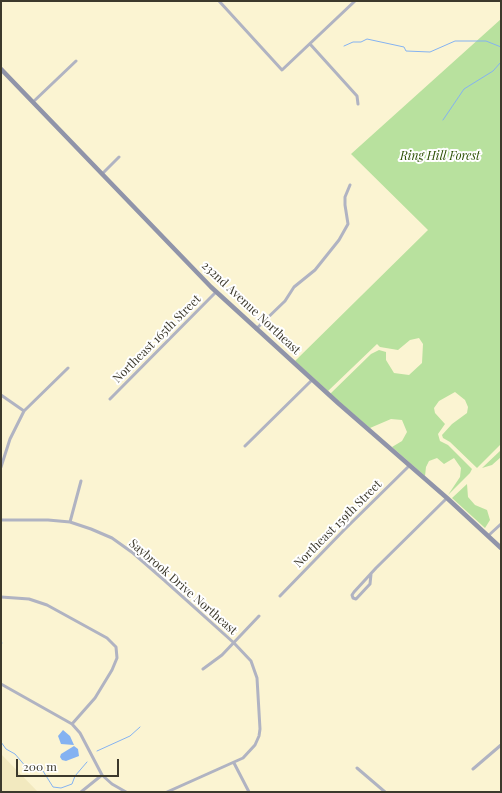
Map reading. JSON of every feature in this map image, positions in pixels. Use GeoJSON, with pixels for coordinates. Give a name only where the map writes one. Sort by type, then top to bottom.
{"type":"FeatureCollection","features":[{"type":"Feature","properties":{"kind":"street"},"geometry":{"type":"LineString","coordinates":[[221,2],[282,70],[355,1]]}},
{"type":"Feature","properties":{"kind":"street"},"geometry":{"type":"LineString","coordinates":[[310,44],[357,96],[358,104]]}},
{"type":"Feature","properties":{"kind":"street"},"geometry":{"type":"LineString","coordinates":[[32,102],[76,61]]}},
{"type":"Feature","properties":{"kind":"street","name":"232nd Avenue Northeast"},"geometry":{"type":"LineString","coordinates":[[1,69],[216,292],[312,380],[489,535],[501,548]]}},
{"type":"Feature","properties":{"kind":"street"},"geometry":{"type":"LineString","coordinates":[[102,174],[119,157]]}},
{"type":"Feature","properties":{"kind":"street"},"geometry":{"type":"LineString","coordinates":[[256,329],[285,300],[294,287],[315,270],[338,240],[348,224],[345,197],[350,185]]}},
{"type":"Feature","properties":{"kind":"street","name":"Northeast 165th Street"},"geometry":{"type":"LineString","coordinates":[[110,399],[216,292]]}},
{"type":"Feature","properties":{"kind":"street"},"geometry":{"type":"LineString","coordinates":[[301,370],[305,366]]}},
{"type":"Feature","properties":{"kind":"street"},"geometry":{"type":"LineString","coordinates":[[1,467],[10,439],[24,411],[68,368]]}},
{"type":"Feature","properties":{"kind":"street"},"geometry":{"type":"LineString","coordinates":[[245,446],[312,380]]}},
{"type":"Feature","properties":{"kind":"street"},"geometry":{"type":"LineString","coordinates":[[1,395],[24,411]]}},
{"type":"Feature","properties":{"kind":"street","name":"Northeast 159th Street"},"geometry":{"type":"LineString","coordinates":[[280,596],[409,466]]}},
{"type":"Feature","properties":{"kind":"street"},"geometry":{"type":"LineString","coordinates":[[70,522],[81,481]]}},
{"type":"Feature","properties":{"kind":"street"},"geometry":{"type":"LineString","coordinates":[[371,574],[370,584],[356,599],[353,598],[352,595],[354,592],[371,574],[447,498]]}},
{"type":"Feature","properties":{"kind":"street","name":"Saybrook Drive Northeast"},"geometry":{"type":"LineString","coordinates":[[1,520],[48,520],[70,522],[112,538],[133,553],[234,643],[251,661],[256,674],[259,736],[250,752],[234,763]]}},
{"type":"Feature","properties":{"kind":"street"},"geometry":{"type":"LineString","coordinates":[[489,535],[501,524]]}},
{"type":"Feature","properties":{"kind":"street"},"geometry":{"type":"LineString","coordinates":[[1,597],[29,599],[47,605],[107,638],[116,646],[117,658],[112,670],[95,698],[72,724]]}},
{"type":"Feature","properties":{"kind":"street"},"geometry":{"type":"LineString","coordinates":[[203,669],[222,655],[260,616]]}},
{"type":"Feature","properties":{"kind":"street"},"geometry":{"type":"LineString","coordinates":[[1,684],[72,724],[80,733],[102,775],[112,784],[126,792]]}},
{"type":"Feature","properties":{"kind":"street"},"geometry":{"type":"LineString","coordinates":[[473,769],[501,745]]}},
{"type":"Feature","properties":{"kind":"street"},"geometry":{"type":"LineString","coordinates":[[167,792],[234,763],[249,792]]}},
{"type":"Feature","properties":{"kind":"street"},"geometry":{"type":"LineString","coordinates":[[357,768],[385,792]]}},
{"type":"Feature","properties":{"kind":"street"},"geometry":{"type":"LineString","coordinates":[[81,792],[102,775]]}},
{"type":"Feature","properties":{"kind":"shaded area"},"geometry":{"type":"Polygon","coordinates":[[[1,754],[38,792],[1,792],[1,754]]]}},
{"type":"Feature","properties":{"kind":"green space","name":"Ring Hill Forest"},"geometry":{"type":"Polygon","coordinates":[[[501,19],[501,444],[477,468],[450,442],[443,438],[442,435],[452,424],[467,413],[468,407],[465,400],[455,392],[439,401],[434,408],[435,413],[445,424],[438,434],[440,441],[448,445],[472,469],[470,473],[448,495],[460,477],[461,468],[454,458],[444,464],[437,458],[429,461],[426,467],[425,476],[392,447],[402,441],[407,432],[402,420],[391,419],[370,428],[330,394],[371,354],[379,350],[386,352],[386,360],[394,373],[409,375],[422,363],[423,344],[419,338],[410,340],[398,350],[380,347],[377,344],[328,391],[295,361],[428,230],[351,154],[501,19]]]}},
{"type":"Feature","properties":{"kind":"green space"},"geometry":{"type":"Polygon","coordinates":[[[501,450],[501,457],[492,465],[482,468],[501,450]]]}},
{"type":"Feature","properties":{"kind":"green space"},"geometry":{"type":"Polygon","coordinates":[[[467,484],[468,497],[475,505],[487,510],[490,520],[485,528],[452,498],[467,484]]]}},
{"type":"Feature","properties":{"kind":"water"},"geometry":{"type":"Polygon","coordinates":[[[63,730],[70,736],[74,745],[61,744],[58,736],[63,730]]]}},
{"type":"Feature","properties":{"kind":"water"},"geometry":{"type":"Polygon","coordinates":[[[74,746],[78,749],[79,756],[66,761],[62,760],[60,757],[61,754],[74,746]]]}},
{"type":"Feature","properties":{"kind":"waterway"},"geometry":{"type":"LineString","coordinates":[[344,46],[353,42],[361,42],[367,39],[404,47],[406,51],[430,52],[455,41],[486,41],[501,47]]}},
{"type":"Feature","properties":{"kind":"waterway"},"geometry":{"type":"LineString","coordinates":[[443,120],[464,89],[493,71],[501,62]]}},
{"type":"Feature","properties":{"kind":"waterway"},"geometry":{"type":"LineString","coordinates":[[97,751],[130,736],[140,727]]}},
{"type":"Feature","properties":{"kind":"waterway"},"geometry":{"type":"LineString","coordinates":[[1,742],[6,749],[15,754],[27,768],[37,767],[43,771],[53,787],[61,788],[72,784],[75,776],[87,762]]}}]}
